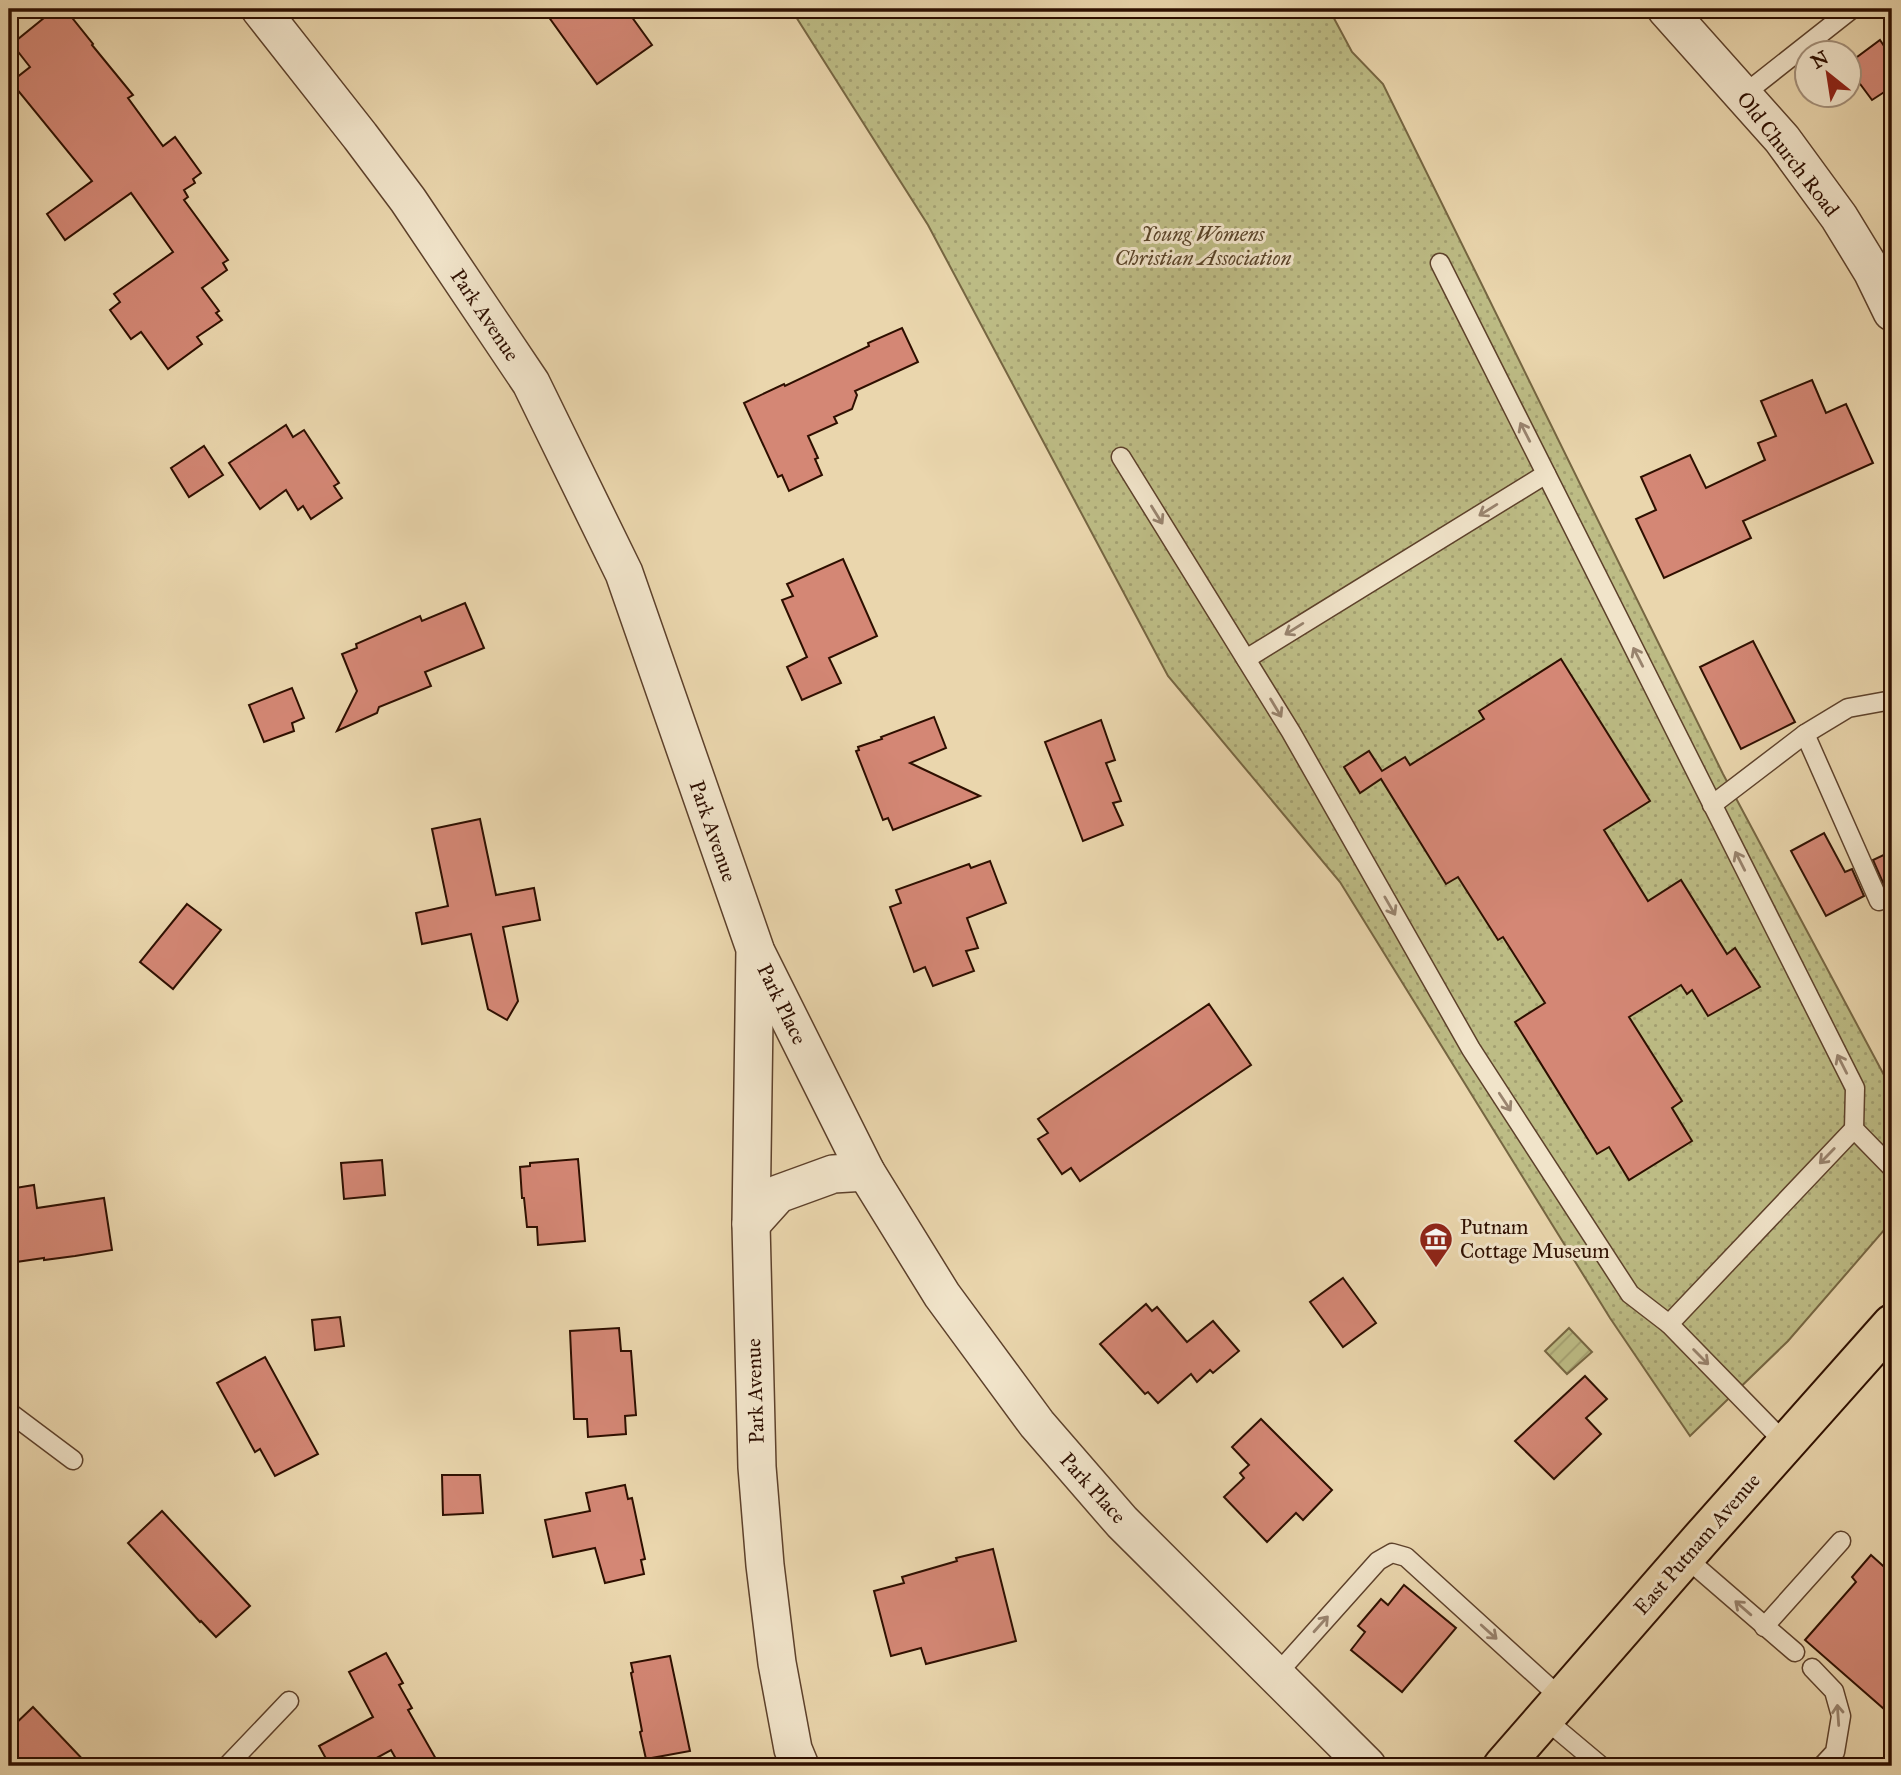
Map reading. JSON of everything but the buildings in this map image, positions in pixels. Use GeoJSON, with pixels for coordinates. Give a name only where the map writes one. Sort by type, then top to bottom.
{"type":"FeatureCollection","features":[{"type":"Feature","properties":{"kind":"main road","name":"East Putnam Avenue"},"geometry":{"type":"LineString","coordinates":[[1503,1766],[1892,1324]]}},
{"type":"Feature","properties":{"kind":"street","name":"Park Avenue"},"geometry":{"type":"LineString","coordinates":[[260,9],[408,200],[531,383],[624,573],[755,949],[751,1224],[756,1455],[777,1663],[793,1749],[800,1766]]}},
{"type":"Feature","properties":{"kind":"street","name":"Old Church Road"},"geometry":{"type":"LineString","coordinates":[[1666,9],[1782,139],[1839,217],[1872,271],[1892,312]]}},
{"type":"Feature","properties":{"kind":"street","name":"Park Place"},"geometry":{"type":"LineString","coordinates":[[755,949],[866,1172],[942,1295],[1037,1424],[1122,1521],[1367,1766]]}},
{"type":"Feature","properties":{"kind":"street"},"geometry":{"type":"LineString","coordinates":[[751,1224],[778,1194],[834,1174],[866,1172]]}},
{"type":"Feature","properties":{"kind":"lane"},"geometry":{"type":"LineString","coordinates":[[1743,95],[1852,9]]}},
{"type":"Feature","properties":{"kind":"lane"},"geometry":{"type":"LineString","coordinates":[[1440,263],[1855,1088],[1854,1129],[1669,1325]]}},
{"type":"Feature","properties":{"kind":"lane"},"geometry":{"type":"LineString","coordinates":[[1121,457],[1291,732],[1471,1049],[1630,1294],[1669,1325],[1786,1444]]}},
{"type":"Feature","properties":{"kind":"lane"},"geometry":{"type":"LineString","coordinates":[[1246,659],[1546,474]]}},
{"type":"Feature","properties":{"kind":"lane"},"geometry":{"type":"LineString","coordinates":[[1712,805],[1805,734],[1848,708],[1892,699]]}},
{"type":"Feature","properties":{"kind":"lane"},"geometry":{"type":"LineString","coordinates":[[1805,734],[1879,901]]}},
{"type":"Feature","properties":{"kind":"lane"},"geometry":{"type":"LineString","coordinates":[[1854,1129],[1892,1168]]}},
{"type":"Feature","properties":{"kind":"lane"},"geometry":{"type":"LineString","coordinates":[[9,1412],[73,1460]]}},
{"type":"Feature","properties":{"kind":"lane"},"geometry":{"type":"LineString","coordinates":[[1764,1627],[1841,1541]]}},
{"type":"Feature","properties":{"kind":"lane"},"geometry":{"type":"LineString","coordinates":[[1276,1675],[1378,1561],[1392,1553],[1406,1557],[1553,1709],[1601,1766]]}},
{"type":"Feature","properties":{"kind":"lane"},"geometry":{"type":"LineString","coordinates":[[1685,1557],[1795,1652]]}},
{"type":"Feature","properties":{"kind":"lane"},"geometry":{"type":"LineString","coordinates":[[1812,1668],[1834,1691],[1841,1716],[1835,1752],[1822,1766]]}},
{"type":"Feature","properties":{"kind":"lane"},"geometry":{"type":"LineString","coordinates":[[227,1766],[289,1701]]}},
{"type":"Feature","properties":{"kind":"green space","name":"Young Womens Christian Association"},"geometry":{"type":"Polygon","coordinates":[[[791,9],[1329,9],[1352,52],[1383,84],[1723,774],[1892,1090],[1892,1221],[1788,1341],[1690,1436],[1610,1318],[1340,882],[1168,676],[928,225],[791,9]]]}},
{"type":"Feature","properties":{"kind":"green space"},"geometry":{"type":"Polygon","coordinates":[[[1569,1328],[1592,1352],[1567,1374],[1545,1351],[1569,1328]]]}},
{"type":"Feature","properties":{"kind":"place","name":"Putnam Cottage Museum"},"geometry":{"type":"Point","coordinates":[1436,1269]}}]}
